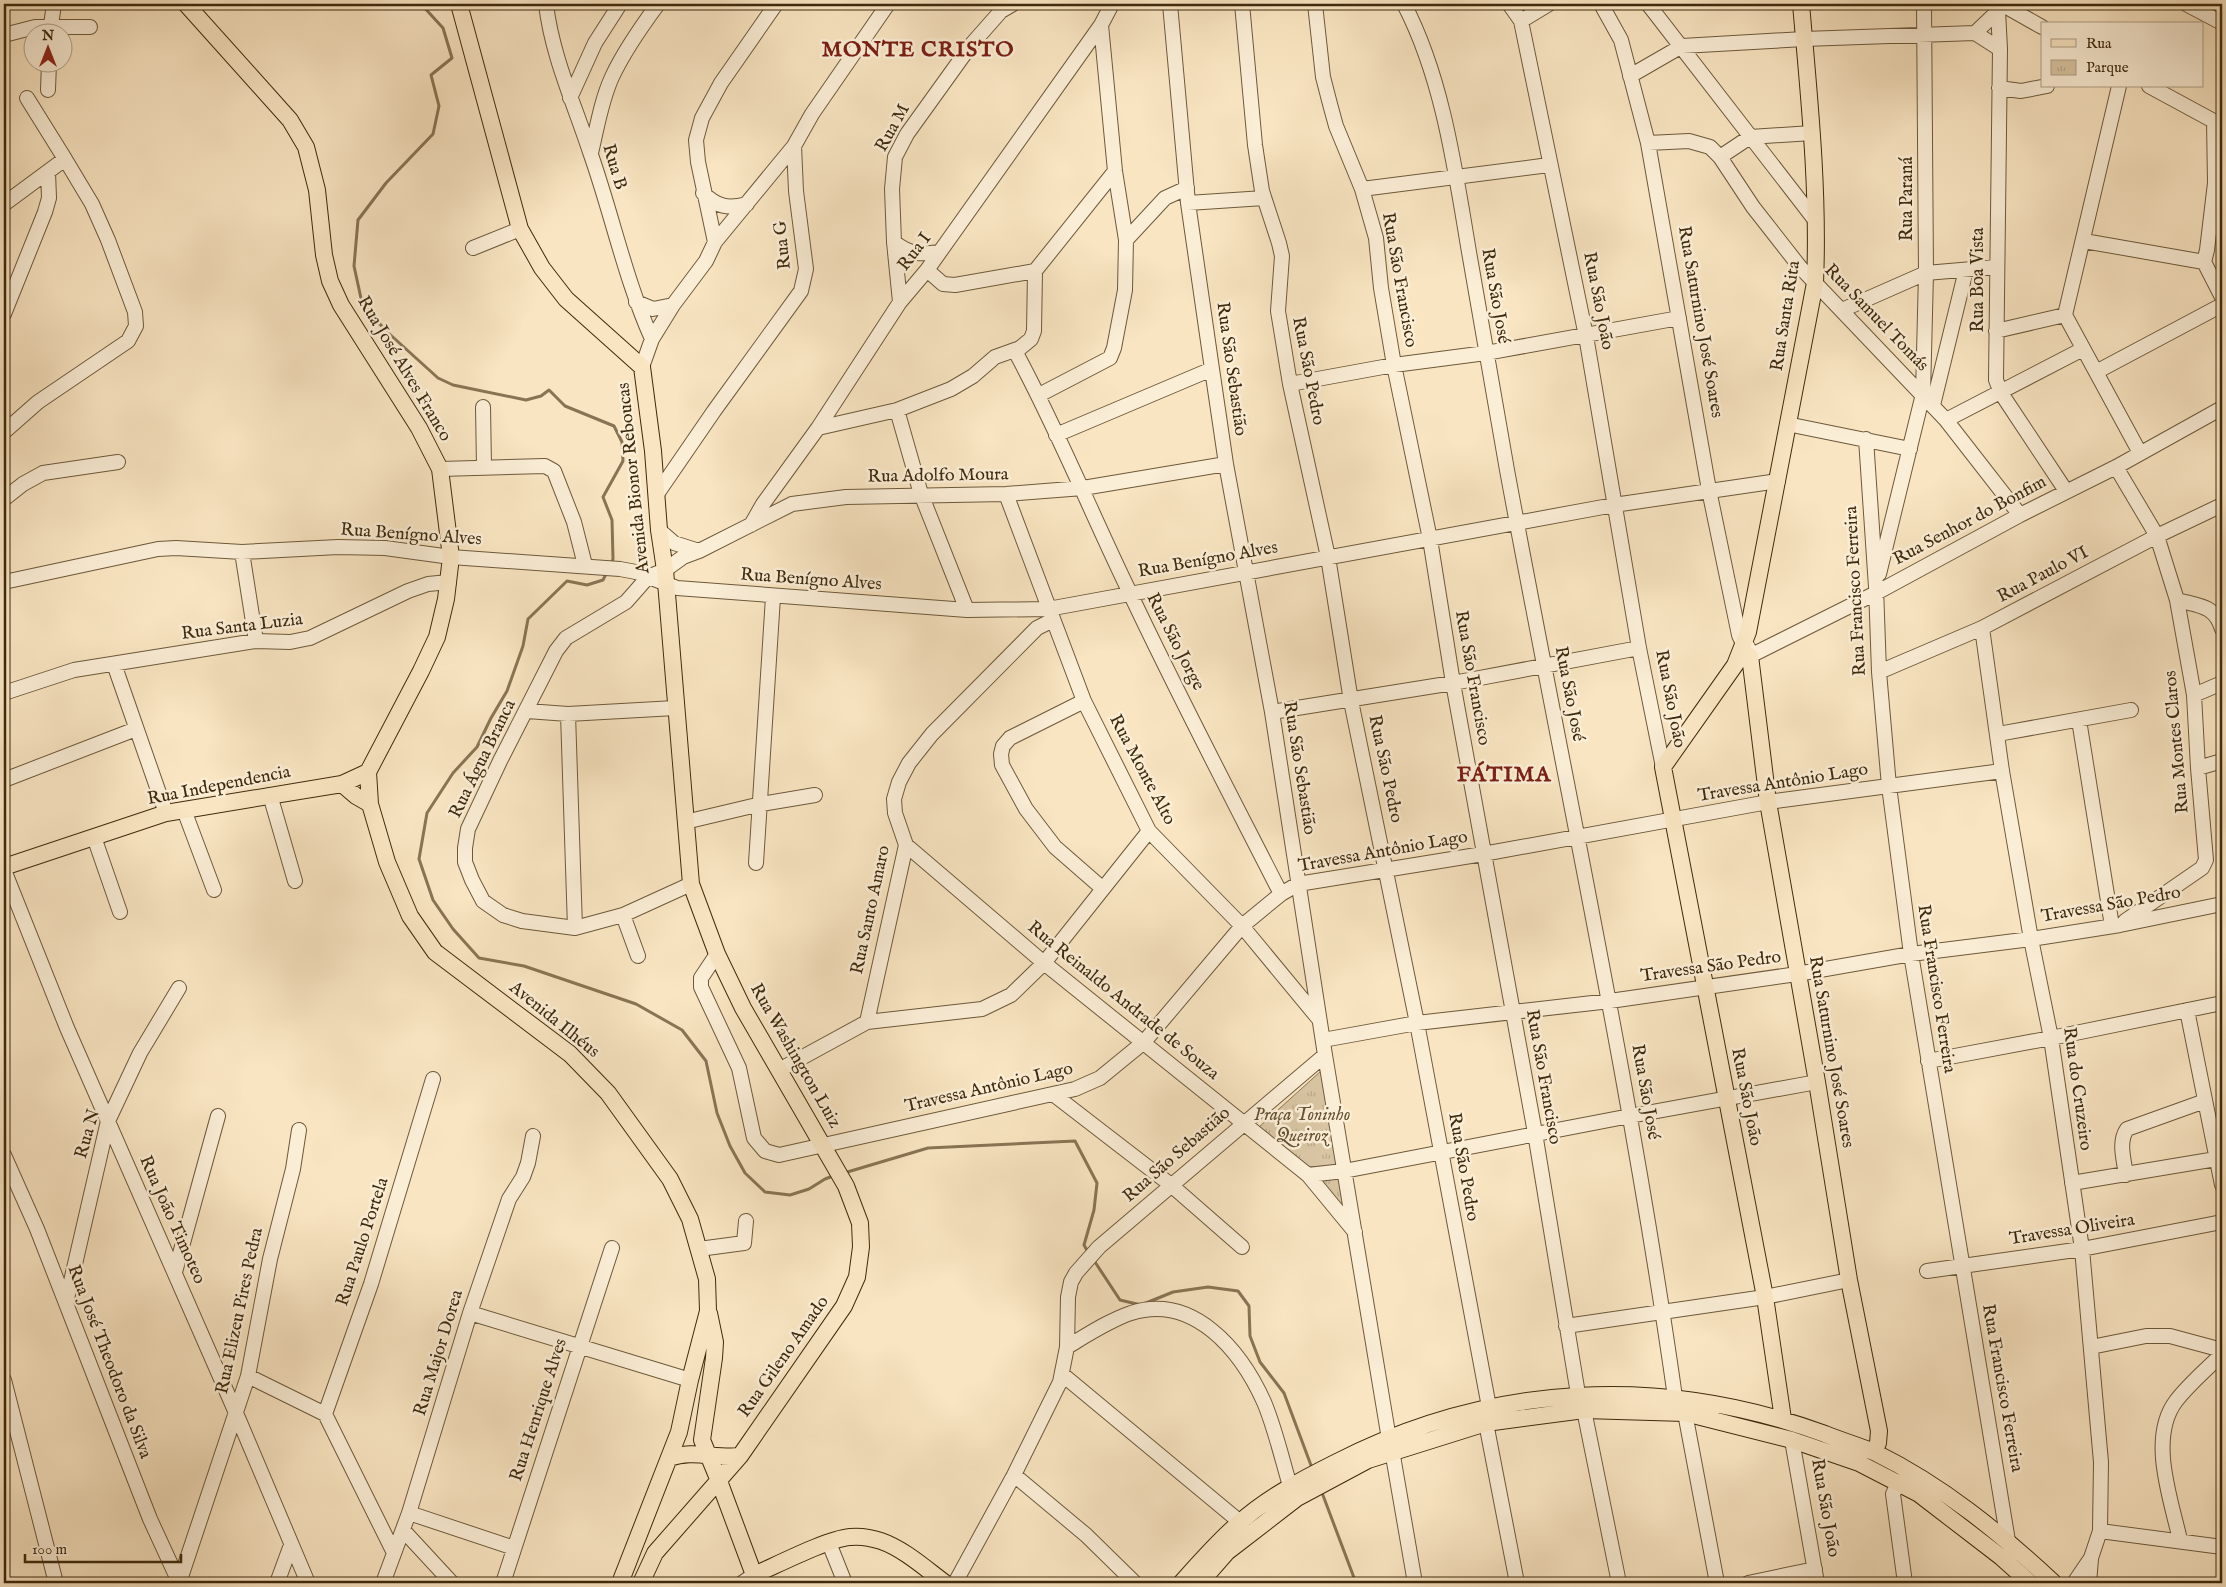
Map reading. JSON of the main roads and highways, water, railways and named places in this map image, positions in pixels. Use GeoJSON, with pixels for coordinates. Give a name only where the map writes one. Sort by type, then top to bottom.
{"type":"FeatureCollection","features":[{"type":"Feature","properties":{"kind":"main road","name":"Rua José Alves Franco"},"geometry":{"type":"LineString","coordinates":[[186,4],[290,120],[306,147],[317,190],[324,255],[330,281],[351,320],[419,428],[440,469],[451,557],[449,582],[437,637],[421,671],[356,778]]}},
{"type":"Feature","properties":{"kind":"main road","name":"Avenida Bionor Reboucas"},"geometry":{"type":"LineString","coordinates":[[459,4],[520,229],[542,268],[566,299],[642,367],[665,577],[691,884]]}},
{"type":"Feature","properties":{"kind":"main road","name":"Rua Santa Rita"},"geometry":{"type":"LineString","coordinates":[[1663,767],[1748,645],[1815,283],[1812,133],[1801,4]]}},
{"type":"Feature","properties":{"kind":"main road","name":"Rua Saturnino José Soares"},"geometry":{"type":"LineString","coordinates":[[1748,645],[1768,802],[1797,974],[1818,1082],[1849,1280],[1879,1431],[1878,1443],[1874,1452]]}},
{"type":"Feature","properties":{"kind":"main road","name":"Rua São João"},"geometry":{"type":"LineString","coordinates":[[1663,767],[1764,1297],[1783,1419]]}},
{"type":"Feature","properties":{"kind":"main road","name":"Rua Independencia"},"geometry":{"type":"LineString","coordinates":[[4,868],[166,814],[356,778]]}},
{"type":"Feature","properties":{"kind":"main road"},"geometry":{"type":"LineString","coordinates":[[356,778],[356,796],[370,804]]}},
{"type":"Feature","properties":{"kind":"main road","name":"Avenida Ilhéus"},"geometry":{"type":"LineString","coordinates":[[356,778],[370,804],[386,862],[410,916],[422,935],[435,952],[570,1054],[608,1093],[670,1179],[690,1219],[707,1280],[708,1311],[715,1342],[702,1428],[702,1440],[719,1481],[751,1581]]}},
{"type":"Feature","properties":{"kind":"main road","name":"Rua Washington Luiz"},"geometry":{"type":"LineString","coordinates":[[691,884],[718,954],[743,1008],[838,1171],[857,1212],[860,1224],[861,1247]]}},
{"type":"Feature","properties":{"kind":"main road","name":"Rua Gileno Amado"},"geometry":{"type":"LineString","coordinates":[[719,1481],[740,1456],[844,1306],[856,1277],[861,1247]]}},
{"type":"Feature","properties":{"kind":"main road","name":"Avenida Ilhéus"},"geometry":{"type":"LineString","coordinates":[[620,1583],[679,1432],[708,1311]]}},
{"type":"Feature","properties":{"kind":"main road"},"geometry":{"type":"LineString","coordinates":[[1180,1583],[1240,1522],[1290,1486],[1391,1445],[1487,1415],[1578,1394],[1675,1397],[1783,1419],[1874,1452],[1945,1492],[2008,1540],[2054,1583]]}},
{"type":"Feature","properties":{"kind":"main road"},"geometry":{"type":"LineString","coordinates":[[1487,1415],[1584,1410],[1685,1413],[1792,1440],[1859,1463],[1919,1494],[1941,1509],[2001,1557],[2030,1583]]}},
{"type":"Feature","properties":{"kind":"main road"},"geometry":{"type":"LineString","coordinates":[[1200,1583],[1227,1552],[1297,1498],[1368,1460],[1391,1445]]}},
{"type":"Feature","properties":{"kind":"main road"},"geometry":{"type":"LineString","coordinates":[[669,1458],[688,1453],[722,1458],[740,1456]]}},
{"type":"Feature","properties":{"kind":"main road"},"geometry":{"type":"LineString","coordinates":[[641,1583],[649,1564],[664,1542],[719,1481]]}},
{"type":"Feature","properties":{"kind":"main road"},"geometry":{"type":"LineString","coordinates":[[751,1581],[829,1543],[849,1537],[880,1541],[894,1548],[945,1583]]}},
{"type":"Feature","properties":{"kind":"waterway"},"geometry":{"type":"LineString","coordinates":[[421,4],[443,28],[452,58],[431,75],[439,106],[433,134],[386,183],[358,220],[354,266],[362,303],[385,330],[438,378],[453,385],[526,400],[541,396],[549,390],[565,406],[614,426],[622,442],[623,461],[603,497],[612,520],[613,559],[611,564]]}},
{"type":"Feature","properties":{"kind":"waterway"},"geometry":{"type":"LineString","coordinates":[[607,572],[603,580],[587,585],[567,581],[528,619],[523,646],[507,691],[477,747],[453,773],[427,813],[419,859],[433,900],[453,929],[479,958],[524,966],[636,1004],[682,1030],[706,1061],[717,1113],[730,1146],[745,1173],[765,1192],[790,1195],[809,1189],[833,1176]]}},
{"type":"Feature","properties":{"kind":"waterway"},"geometry":{"type":"LineString","coordinates":[[844,1173],[928,1148],[1075,1141],[1097,1183],[1094,1210],[1084,1245],[1088,1252]]}},
{"type":"Feature","properties":{"kind":"waterway"},"geometry":{"type":"LineString","coordinates":[[1093,1259],[1120,1300],[1141,1305],[1173,1292],[1208,1287],[1238,1291],[1249,1306],[1250,1336],[1260,1362],[1284,1393],[1312,1468]]}},
{"type":"Feature","properties":{"kind":"waterway"},"geometry":{"type":"LineString","coordinates":[[1321,1490],[1356,1583]]}},
{"type":"Feature","properties":{"kind":"district","name":"MONTE CRISTO"},"geometry":{"type":"Point","coordinates":[918,50]}},
{"type":"Feature","properties":{"kind":"district","name":"FÁTIMA"},"geometry":{"type":"Point","coordinates":[1504,775]}},
{"type":"Feature","properties":{"kind":"park label","name":"Praça Toninho Queiroz"},"geometry":{"type":"Point","coordinates":[1302,1125]}}]}
